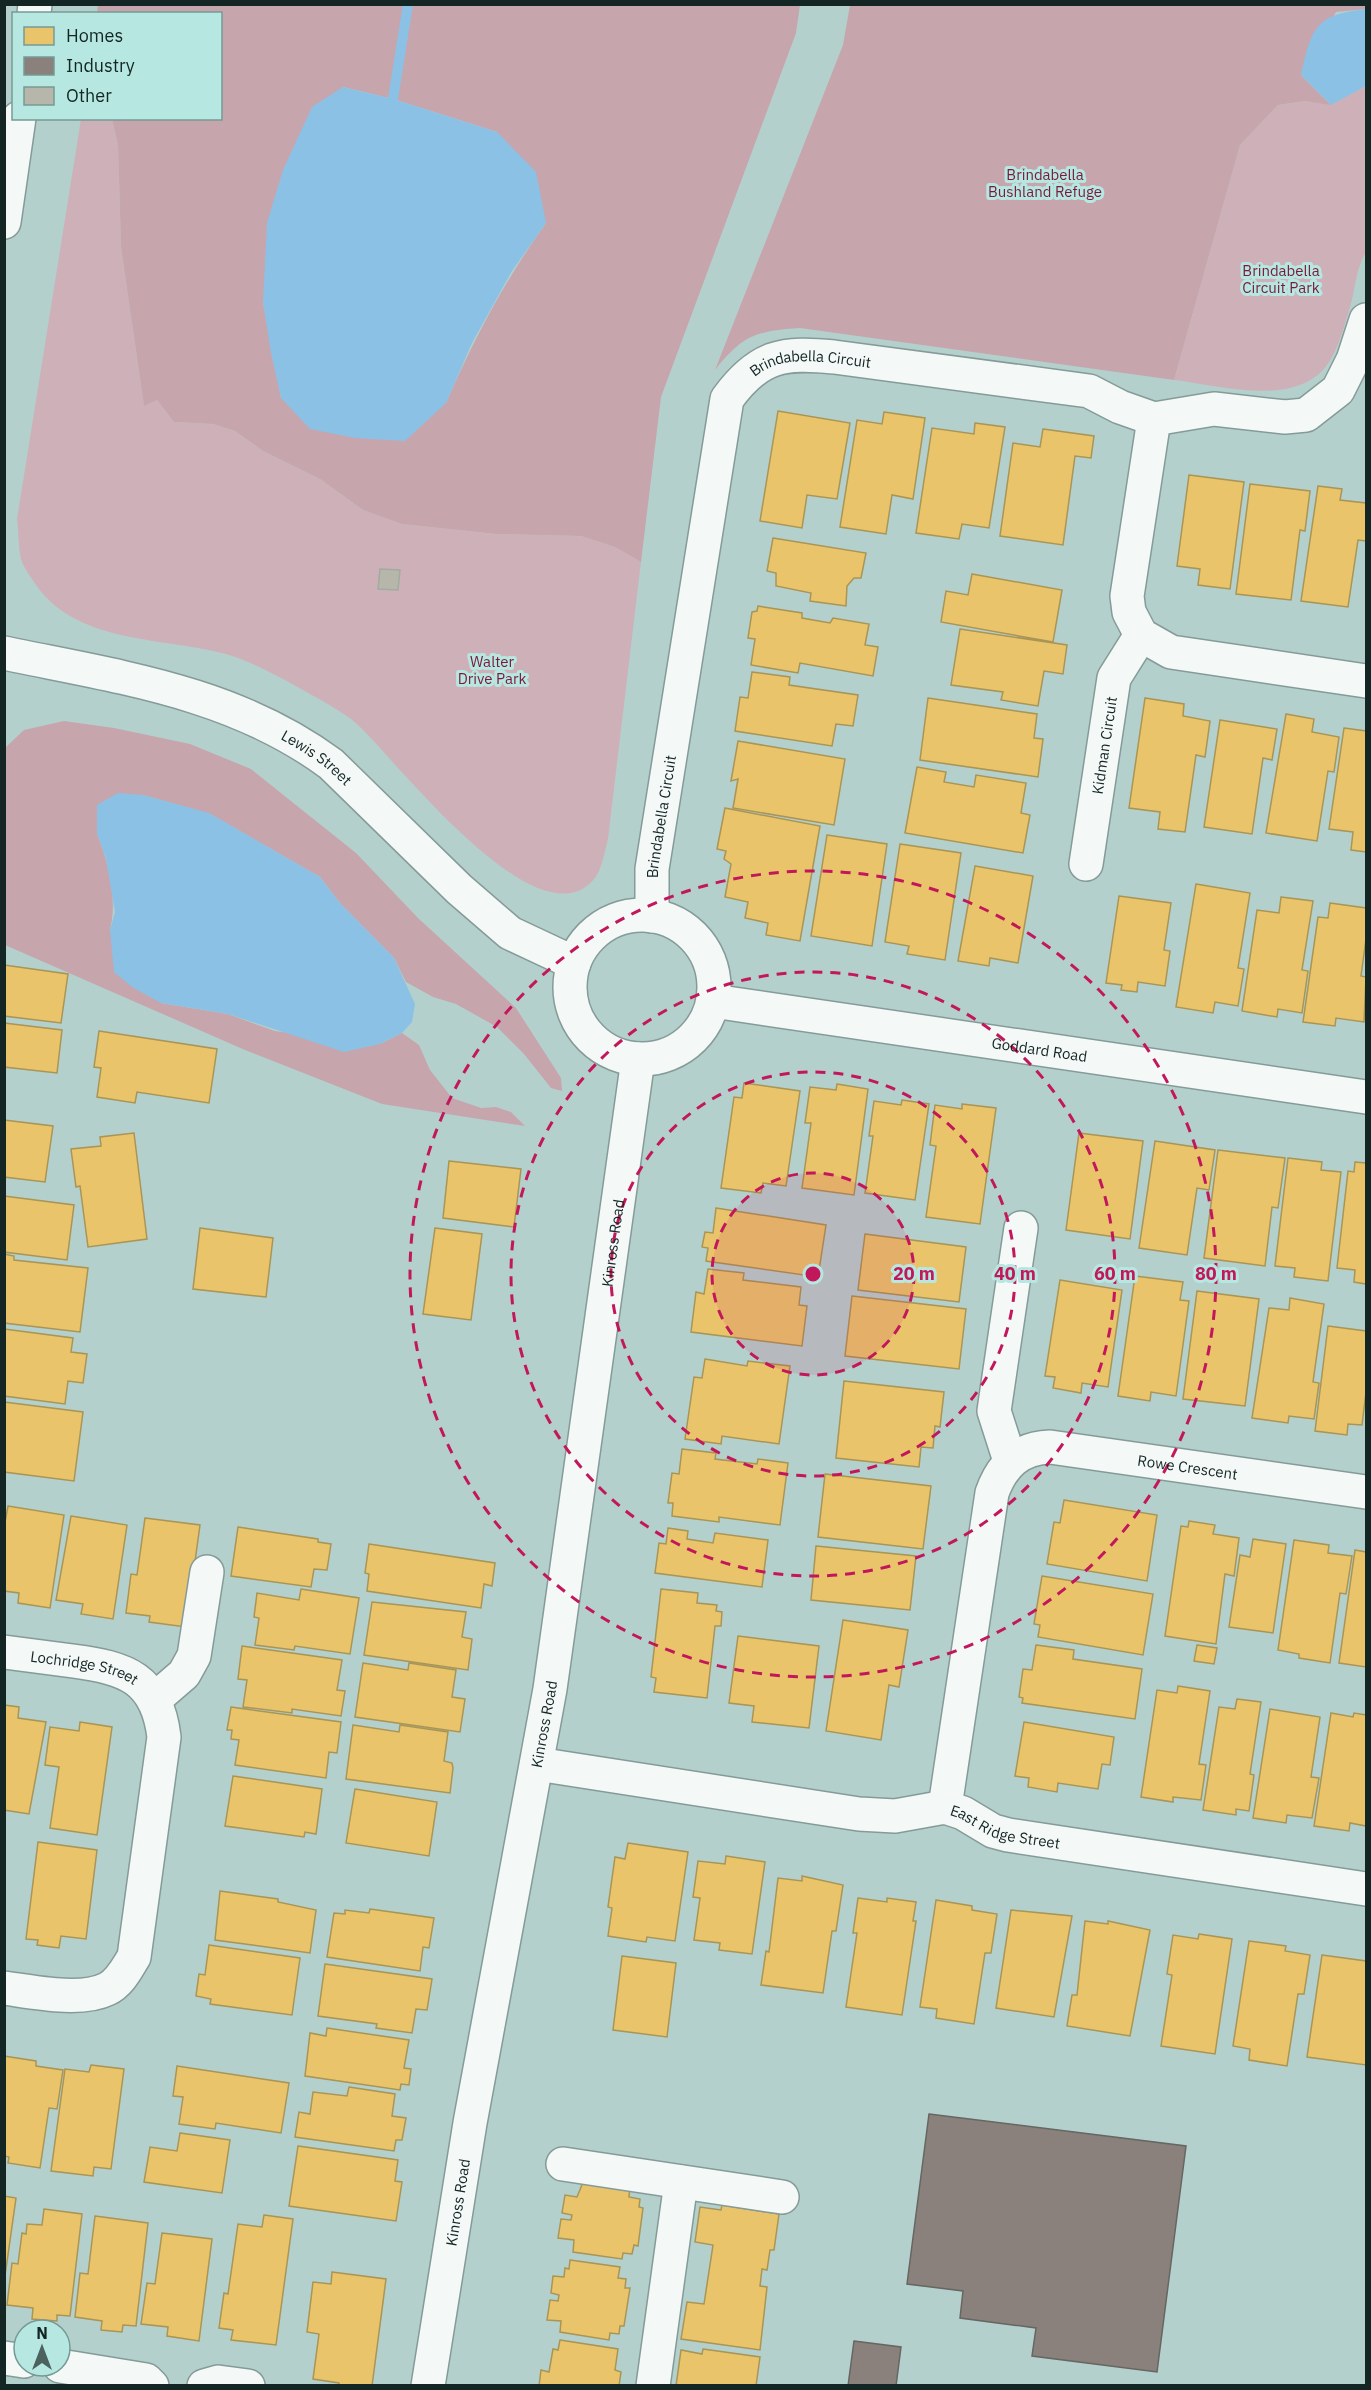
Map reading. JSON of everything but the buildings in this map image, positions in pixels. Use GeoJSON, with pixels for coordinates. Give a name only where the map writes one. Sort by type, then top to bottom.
{"type":"FeatureCollection","features":[{"type":"Feature","properties":{"kind":"street"},"geometry":{"type":"LineString","coordinates":[[4,222],[19,120]]}},
{"type":"Feature","properties":{"kind":"street","name":"Brindabella Circuit"},"geometry":{"type":"LineString","coordinates":[[652,916],[652,869],[728,399],[740,382],[756,366],[801,354],[1089,392],[1120,407],[1154,419],[1214,409],[1285,417],[1306,416],[1338,390],[1353,360],[1366,320]]}},
{"type":"Feature","properties":{"kind":"street"},"geometry":{"type":"LineString","coordinates":[[1154,419],[1127,596],[1129,612],[1141,635],[1171,652],[1366,681]]}},
{"type":"Feature","properties":{"kind":"street","name":"Kidman Circuit"},"geometry":{"type":"LineString","coordinates":[[1086,864],[1108,701],[1114,678],[1141,635]]}},
{"type":"Feature","properties":{"kind":"street","name":"Lewis Street"},"geometry":{"type":"LineString","coordinates":[[4,653],[130,678],[215,701],[314,751],[331,764],[459,889],[510,933],[574,963]]}},
{"type":"Feature","properties":{"kind":"street"},"geometry":{"type":"LineString","coordinates":[[652,916],[675,923],[694,937],[707,956],[714,978],[713,1001],[706,1021],[694,1037],[678,1050],[659,1058],[638,1059],[616,1055],[597,1044],[581,1027],[572,1007],[569,984],[574,963],[586,941],[604,926],[628,917],[652,916]]}},
{"type":"Feature","properties":{"kind":"street","name":"Goddard Road"},"geometry":{"type":"LineString","coordinates":[[713,1001],[1366,1097]]}},
{"type":"Feature","properties":{"kind":"street","name":"Kinross Road"},"geometry":{"type":"LineString","coordinates":[[428,2385],[472,2112],[550,1689],[638,1059]]}},
{"type":"Feature","properties":{"kind":"street"},"geometry":{"type":"LineString","coordinates":[[945,1807],[992,1493],[998,1475],[1010,1461],[994,1411],[1022,1228]]}},
{"type":"Feature","properties":{"kind":"street","name":"Rowe Crescent"},"geometry":{"type":"LineString","coordinates":[[1010,1461],[1035,1448],[1050,1447],[1366,1492]]}},
{"type":"Feature","properties":{"kind":"street","name":"Lochridge Street"},"geometry":{"type":"LineString","coordinates":[[155,1700],[184,1674],[194,1656],[207,1572]]}},
{"type":"Feature","properties":{"kind":"street","name":"Lochridge Street"},"geometry":{"type":"LineString","coordinates":[[4,1652],[105,1665],[128,1673],[143,1684],[155,1700],[162,1717],[164,1737],[134,1957],[124,1974],[108,1989],[77,1995],[4,1988]]}},
{"type":"Feature","properties":{"kind":"street","name":"East Ridge Street"},"geometry":{"type":"LineString","coordinates":[[537,1764],[859,1814],[895,1816],[945,1807],[963,1813],[993,1831],[1008,1835],[1366,1889]]}},
{"type":"Feature","properties":{"kind":"street"},"geometry":{"type":"LineString","coordinates":[[563,2164],[782,2197]]}},
{"type":"Feature","properties":{"kind":"street"},"geometry":{"type":"LineString","coordinates":[[653,2385],[681,2182]]}},
{"type":"Feature","properties":{"kind":"street"},"geometry":{"type":"LineString","coordinates":[[72,2368],[146,2380],[152,2385]]}},
{"type":"Feature","properties":{"kind":"street"},"geometry":{"type":"LineString","coordinates":[[204,2385],[218,2382],[248,2385]]}},
{"type":"Feature","properties":{"kind":"green space"},"geometry":{"type":"Polygon","coordinates":[[[98,4],[800,5],[796,33],[661,397],[641,562],[615,547],[581,536],[496,534],[402,524],[363,510],[320,479],[263,451],[235,431],[213,424],[174,422],[157,400],[144,406],[121,247],[118,145],[112,120],[222,120],[222,12],[97,12],[98,4]],[[343,87],[263,302],[281,398],[446,403],[491,310],[546,223],[497,132],[393,99],[343,87]]]}},
{"type":"Feature","properties":{"kind":"green space","name":"Brindabella Bushland Refuge"},"geometry":{"type":"Polygon","coordinates":[[[850,5],[1366,5],[1366,9],[1336,12],[1301,75],[1331,105],[1305,101],[1278,105],[1240,145],[1174,380],[800,328],[761,333],[752,337],[734,349],[715,370],[843,45],[850,5]]]}},
{"type":"Feature","properties":{"kind":"green space","name":"Brindabella Circuit Park"},"geometry":{"type":"Polygon","coordinates":[[[1366,86],[1366,252],[1336,350],[1329,363],[1310,381],[1273,390],[1232,389],[1174,380],[1240,145],[1278,105],[1305,101],[1331,104],[1366,86]]]}},
{"type":"Feature","properties":{"kind":"green space","name":"Walter Drive Park"},"geometry":{"type":"Polygon","coordinates":[[[81,120],[112,120],[118,145],[121,247],[144,406],[157,400],[174,422],[213,424],[235,431],[263,451],[320,479],[363,510],[402,524],[496,534],[581,536],[615,547],[641,562],[608,839],[595,878],[571,893],[540,889],[506,870],[471,842],[436,809],[351,719],[275,675],[229,655],[121,635],[71,616],[50,601],[24,567],[19,549],[17,519],[81,120]]]}},
{"type":"Feature","properties":{"kind":"green space"},"geometry":{"type":"Polygon","coordinates":[[[64,721],[114,728],[190,744],[251,769],[356,853],[418,918],[516,1008],[561,1078],[562,1091],[551,1088],[524,1054],[497,1027],[456,1004],[433,997],[406,982],[394,958],[339,902],[320,877],[210,814],[143,795],[97,833],[111,881],[113,906],[110,930],[161,1003],[228,1014],[275,1031],[380,1044],[402,1033],[419,1045],[430,1070],[452,1098],[481,1108],[496,1107],[511,1112],[525,1126],[382,1104],[245,1050],[5,945],[5,748],[24,730],[64,721]]]}},
{"type":"Feature","properties":{"kind":"water"},"geometry":{"type":"Polygon","coordinates":[[[1366,9],[1366,86],[1331,105],[1301,75],[1309,45],[1319,26],[1326,20],[1336,15],[1366,9]]]}},
{"type":"Feature","properties":{"kind":"water"},"geometry":{"type":"Polygon","coordinates":[[[343,87],[393,99],[497,132],[536,172],[546,223],[512,271],[472,343],[446,403],[405,441],[355,438],[310,429],[281,398],[271,353],[263,302],[267,223],[283,170],[312,107],[343,87]]]}},
{"type":"Feature","properties":{"kind":"water"},"geometry":{"type":"Polygon","coordinates":[[[118,793],[143,795],[209,813],[320,877],[339,902],[394,958],[415,1004],[412,1022],[402,1033],[380,1044],[344,1052],[228,1014],[161,1003],[132,987],[114,972],[110,930],[115,912],[106,859],[97,833],[97,805],[118,793]]]}},
{"type":"Feature","properties":{"kind":"waterway"},"geometry":{"type":"LineString","coordinates":[[393,99],[408,4]]}}]}
